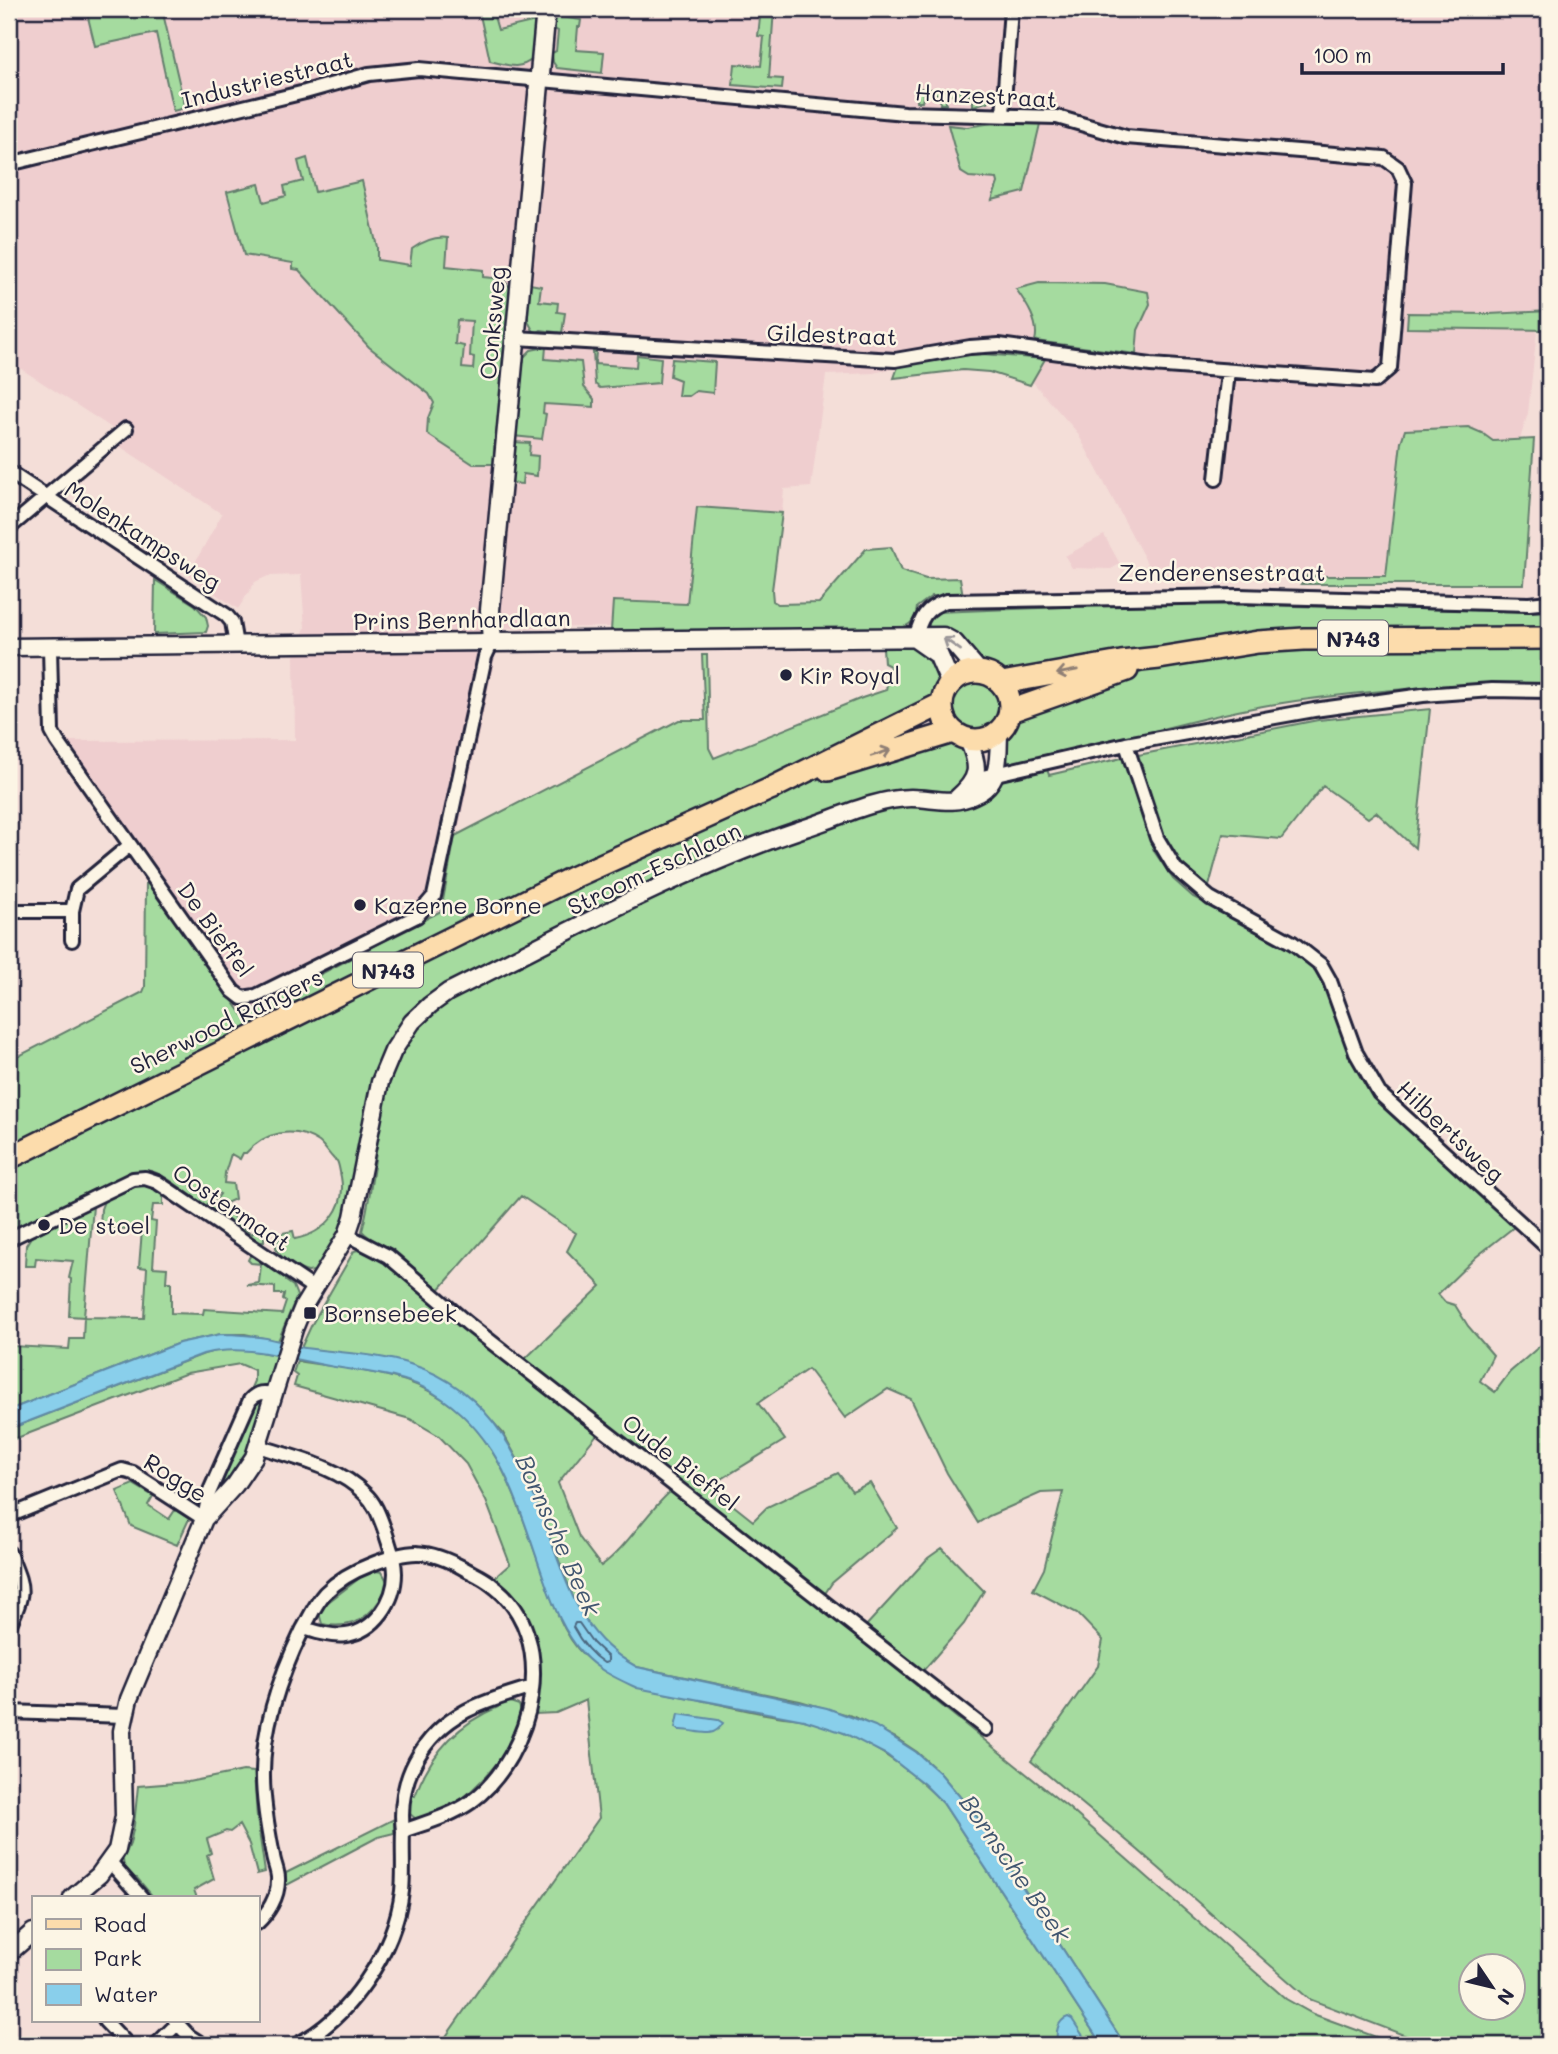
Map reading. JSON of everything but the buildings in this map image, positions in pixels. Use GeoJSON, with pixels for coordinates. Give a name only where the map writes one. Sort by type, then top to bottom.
{"type":"FeatureCollection","features":[{"type":"Feature","properties":{"kind":"main road","name":"Oonksweg"},"geometry":{"type":"LineString","coordinates":[[492,642],[490,610],[546,9]]}},
{"type":"Feature","properties":{"kind":"main road","name":"Prins Bernhardlaan"},"geometry":{"type":"LineString","coordinates":[[492,642],[943,637],[954,643],[978,671]]}},
{"type":"Feature","properties":{"kind":"main road"},"geometry":{"type":"LineString","coordinates":[[915,638],[938,654],[950,682]]}},
{"type":"Feature","properties":{"kind":"main road","name":"N743"},"geometry":{"type":"LineString","coordinates":[[1002,683],[1222,646],[1304,639],[1549,638]]}},
{"type":"Feature","properties":{"kind":"main road","name":"N743"},"geometry":{"type":"LineString","coordinates":[[1010,711],[1071,692],[1159,658]]}},
{"type":"Feature","properties":{"kind":"main road"},"geometry":{"type":"LineString","coordinates":[[960,736],[942,714],[943,696],[950,682],[958,676],[978,671],[995,677],[1002,683],[1010,701],[1007,720],[999,731]]}},
{"type":"Feature","properties":{"kind":"main road","name":"Sherwood Rangers"},"geometry":{"type":"LineString","coordinates":[[9,1158],[574,877],[770,789],[941,704]]}},
{"type":"Feature","properties":{"kind":"main road","name":"N743"},"geometry":{"type":"LineString","coordinates":[[960,736],[988,738],[999,731]]}},
{"type":"Feature","properties":{"kind":"main road","name":"Sherwood Rangers"},"geometry":{"type":"LineString","coordinates":[[770,789],[960,736]]}},
{"type":"Feature","properties":{"kind":"street"},"geometry":{"type":"LineString","coordinates":[[1003,114],[1011,9]]}},
{"type":"Feature","properties":{"kind":"street","name":"Industriestraat"},"geometry":{"type":"LineString","coordinates":[[9,164],[369,74],[419,69],[539,78]]}},
{"type":"Feature","properties":{"kind":"street","name":"Hanzestraat"},"geometry":{"type":"LineString","coordinates":[[539,78],[905,113],[1057,117],[1126,136],[1384,158],[1398,169],[1405,183],[1390,363]]}},
{"type":"Feature","properties":{"kind":"street","name":"Gildestraat"},"geometry":{"type":"LineString","coordinates":[[516,338],[895,360],[970,347],[999,345],[1151,365],[1375,381],[1390,368],[1390,363]]}},
{"type":"Feature","properties":{"kind":"street"},"geometry":{"type":"LineString","coordinates":[[1216,479],[1228,372]]}},
{"type":"Feature","properties":{"kind":"street"},"geometry":{"type":"LineString","coordinates":[[9,527],[125,429]]}},
{"type":"Feature","properties":{"kind":"street","name":"Molenkampsweg"},"geometry":{"type":"LineString","coordinates":[[9,472],[226,615],[232,622],[236,645]]}},
{"type":"Feature","properties":{"kind":"street","name":"Zenderensestraat"},"geometry":{"type":"LineString","coordinates":[[915,638],[921,620],[932,606],[946,601],[1238,596],[1529,604],[1549,602]]}},
{"type":"Feature","properties":{"kind":"street","name":"Prins Bernhardlaan"},"geometry":{"type":"LineString","coordinates":[[9,647],[492,642]]}},
{"type":"Feature","properties":{"kind":"street","name":"De Bieffel"},"geometry":{"type":"LineString","coordinates":[[50,647],[52,732],[233,991],[242,998],[256,996],[417,916],[434,896],[485,657],[492,642]]}},
{"type":"Feature","properties":{"kind":"street"},"geometry":{"type":"LineString","coordinates":[[974,779],[1126,744],[1314,709],[1423,695],[1492,690],[1549,691]]}},
{"type":"Feature","properties":{"kind":"street"},"geometry":{"type":"LineString","coordinates":[[995,775],[1000,757],[999,731]]}},
{"type":"Feature","properties":{"kind":"street"},"geometry":{"type":"LineString","coordinates":[[956,800],[974,779],[978,765],[960,736]]}},
{"type":"Feature","properties":{"kind":"street","name":"Hilbertsweg"},"geometry":{"type":"LineString","coordinates":[[1126,744],[1157,838],[1175,868],[1210,898],[1293,943],[1321,965],[1330,981],[1356,1053],[1379,1093],[1549,1249]]}},
{"type":"Feature","properties":{"kind":"street","name":"Stroom-Eschlaan"},"geometry":{"type":"LineString","coordinates":[[74,1896],[99,1875],[117,1850],[124,1816],[122,1731],[129,1699],[204,1520],[248,1468],[258,1446],[282,1364],[303,1307],[347,1235],[354,1217],[380,1082],[393,1051],[412,1022],[430,1005],[460,986],[681,877],[768,840],[888,802],[911,798],[945,802],[974,795],[995,775]]}},
{"type":"Feature","properties":{"kind":"street"},"geometry":{"type":"LineString","coordinates":[[72,940],[72,911],[76,888],[130,845]]}},
{"type":"Feature","properties":{"kind":"street"},"geometry":{"type":"LineString","coordinates":[[9,911],[72,911]]}},
{"type":"Feature","properties":{"kind":"street","name":"Oostermaat"},"geometry":{"type":"LineString","coordinates":[[9,1239],[133,1179],[145,1178],[158,1182],[175,1193],[315,1289]]}},
{"type":"Feature","properties":{"kind":"street","name":"Oude Bieffel"},"geometry":{"type":"LineString","coordinates":[[347,1235],[388,1256],[467,1323],[986,1729]]}},
{"type":"Feature","properties":{"kind":"street","name":"Stroom-Eschlaan"},"geometry":{"type":"LineString","coordinates":[[204,1520],[209,1493],[250,1400],[263,1392],[274,1394]]}},
{"type":"Feature","properties":{"kind":"street"},"geometry":{"type":"LineString","coordinates":[[258,1446],[343,1476],[365,1494],[377,1510],[393,1556],[393,1588],[385,1608],[371,1625],[348,1635],[321,1633],[304,1628]]}},
{"type":"Feature","properties":{"kind":"street","name":"Rogge"},"geometry":{"type":"LineString","coordinates":[[9,1516],[122,1470],[133,1473],[204,1520]]}},
{"type":"Feature","properties":{"kind":"street"},"geometry":{"type":"LineString","coordinates":[[259,1921],[270,1907],[278,1882],[265,1808],[263,1775],[272,1708],[284,1666],[315,1606],[326,1592],[360,1569],[393,1556],[419,1551],[443,1556],[492,1584],[510,1600],[523,1618],[534,1657],[532,1687],[522,1730],[513,1752],[495,1779],[470,1803],[403,1831]]}},
{"type":"Feature","properties":{"kind":"street"},"geometry":{"type":"LineString","coordinates":[[9,1553],[22,1587],[19,1604],[9,1626]]}},
{"type":"Feature","properties":{"kind":"street"},"geometry":{"type":"LineString","coordinates":[[296,2045],[338,2016],[370,1977],[380,1957],[402,1891],[401,1801],[409,1771],[427,1744],[464,1712],[532,1687]]}},
{"type":"Feature","properties":{"kind":"street"},"geometry":{"type":"LineString","coordinates":[[9,1712],[124,1716]]}},
{"type":"Feature","properties":{"kind":"street"},"geometry":{"type":"LineString","coordinates":[[110,1862],[140,1896]]}},
{"type":"Feature","properties":{"kind":"street"},"geometry":{"type":"LineString","coordinates":[[9,1953],[32,1933]]}},
{"type":"Feature","properties":{"kind":"street"},"geometry":{"type":"LineString","coordinates":[[106,2022],[128,2045]]}},
{"type":"Feature","properties":{"kind":"street"},"geometry":{"type":"LineString","coordinates":[[156,2045],[176,2022],[204,2045]]}},
{"type":"Feature","properties":{"kind":"shaded area"},"geometry":{"type":"Polygon","coordinates":[[[9,9],[1541,9],[1549,118],[1549,221],[1528,413],[1486,551],[1462,585],[1148,565],[1077,432],[1001,346],[873,373],[826,375],[811,487],[784,489],[782,513],[697,508],[687,605],[613,601],[611,627],[501,628],[441,911],[243,1015],[146,881],[146,868],[64,741],[295,740],[294,656],[305,628],[301,575],[268,576],[255,582],[238,609],[188,575],[222,514],[118,445],[115,430],[9,361],[9,9]]]}},
{"type":"Feature","properties":{"kind":"shaded area"},"geometry":{"type":"Polygon","coordinates":[[[1104,535],[1120,564],[1111,569],[1072,568],[1065,556],[1104,535]]]}},
{"type":"Feature","properties":{"kind":"green space"},"geometry":{"type":"Polygon","coordinates":[[[86,9],[162,9],[185,108],[173,111],[156,33],[95,46],[86,9]]]}},
{"type":"Feature","properties":{"kind":"green space"},"geometry":{"type":"Polygon","coordinates":[[[761,9],[774,9],[769,78],[783,79],[782,89],[733,85],[735,64],[761,66],[764,37],[758,36],[761,9]]]}},
{"type":"Feature","properties":{"kind":"green space"},"geometry":{"type":"Polygon","coordinates":[[[493,13],[498,30],[536,21],[534,58],[518,66],[490,61],[480,15],[493,13]]]}},
{"type":"Feature","properties":{"kind":"green space"},"geometry":{"type":"Polygon","coordinates":[[[555,16],[581,20],[576,50],[604,52],[602,73],[557,68],[552,53],[556,51],[558,31],[554,29],[555,16]]]}},
{"type":"Feature","properties":{"kind":"green space"},"geometry":{"type":"Polygon","coordinates":[[[918,88],[994,95],[987,102],[973,106],[973,96],[946,94],[946,104],[940,104],[941,94],[924,93],[922,102],[917,102],[918,88]]]}},
{"type":"Feature","properties":{"kind":"green space"},"geometry":{"type":"Polygon","coordinates":[[[999,122],[1040,124],[1024,192],[992,200],[997,179],[969,177],[961,172],[948,125],[967,127],[999,122]]]}},
{"type":"Feature","properties":{"kind":"green space"},"geometry":{"type":"Polygon","coordinates":[[[307,158],[315,192],[362,181],[377,247],[377,260],[410,265],[412,249],[429,240],[448,238],[446,266],[483,270],[483,277],[503,279],[511,289],[501,373],[507,378],[501,433],[495,436],[493,464],[473,464],[427,434],[428,418],[434,403],[429,394],[369,347],[299,270],[293,269],[293,263],[244,255],[227,192],[259,184],[264,202],[286,196],[284,186],[303,181],[298,161],[307,158]],[[457,320],[455,344],[464,346],[462,368],[473,369],[474,357],[470,356],[472,321],[457,320]]]}},
{"type":"Feature","properties":{"kind":"green space"},"geometry":{"type":"Polygon","coordinates":[[[1039,283],[1105,284],[1148,292],[1150,304],[1138,330],[1136,354],[1035,341],[1034,320],[1016,289],[1039,283]]]}},
{"type":"Feature","properties":{"kind":"green space"},"geometry":{"type":"Polygon","coordinates":[[[530,284],[541,286],[539,301],[558,303],[557,312],[565,313],[562,333],[541,330],[536,333],[532,328],[527,317],[530,284]]]}},
{"type":"Feature","properties":{"kind":"green space"},"geometry":{"type":"Polygon","coordinates":[[[1549,311],[1549,330],[1407,328],[1408,313],[1489,314],[1549,311]]]}},
{"type":"Feature","properties":{"kind":"green space"},"geometry":{"type":"Polygon","coordinates":[[[546,347],[545,359],[581,362],[584,387],[594,399],[594,407],[544,404],[543,413],[546,414],[542,439],[513,436],[524,357],[531,350],[546,347]]]}},
{"type":"Feature","properties":{"kind":"green space"},"geometry":{"type":"Polygon","coordinates":[[[593,352],[596,352],[595,364],[636,367],[637,355],[661,358],[659,383],[600,388],[595,384],[593,352]]]}},
{"type":"Feature","properties":{"kind":"green space"},"geometry":{"type":"Polygon","coordinates":[[[970,353],[1045,359],[1030,385],[989,372],[963,370],[894,378],[898,367],[970,353]]]}},
{"type":"Feature","properties":{"kind":"green space"},"geometry":{"type":"Polygon","coordinates":[[[672,359],[715,362],[713,393],[696,391],[689,396],[678,396],[680,380],[670,376],[672,359]]]}},
{"type":"Feature","properties":{"kind":"green space"},"geometry":{"type":"Polygon","coordinates":[[[1468,427],[1493,441],[1534,439],[1524,584],[1301,584],[1307,576],[1386,576],[1401,442],[1405,430],[1468,427]]]}},
{"type":"Feature","properties":{"kind":"green space"},"geometry":{"type":"Polygon","coordinates":[[[513,442],[530,443],[529,455],[538,456],[537,476],[523,474],[522,484],[509,483],[513,442]]]}},
{"type":"Feature","properties":{"kind":"green space"},"geometry":{"type":"Polygon","coordinates":[[[697,507],[782,513],[772,590],[773,601],[778,604],[819,603],[866,549],[891,547],[901,571],[926,579],[960,578],[963,596],[932,596],[917,607],[914,619],[904,627],[706,636],[674,630],[655,630],[631,636],[611,631],[613,601],[687,604],[697,507]]]}},
{"type":"Feature","properties":{"kind":"green space"},"geometry":{"type":"Polygon","coordinates":[[[155,580],[195,605],[206,617],[206,632],[154,634],[155,580]]]}},
{"type":"Feature","properties":{"kind":"green space"},"geometry":{"type":"Polygon","coordinates":[[[1162,603],[1549,612],[1549,628],[1381,628],[1005,675],[984,666],[929,629],[930,619],[937,612],[1162,603]]]}},
{"type":"Feature","properties":{"kind":"green space"},"geometry":{"type":"Polygon","coordinates":[[[883,648],[915,648],[927,652],[942,684],[937,696],[9,1149],[9,1061],[143,992],[146,881],[243,1015],[441,911],[455,836],[679,720],[705,720],[702,655],[707,655],[709,748],[714,758],[886,690],[890,666],[884,663],[883,648]]]}},
{"type":"Feature","properties":{"kind":"green space"},"geometry":{"type":"Polygon","coordinates":[[[1549,648],[1549,683],[1441,686],[1334,696],[1232,712],[1015,765],[1006,760],[1003,754],[1009,729],[1018,716],[1083,696],[1147,670],[1243,651],[1549,648]]]}},
{"type":"Feature","properties":{"kind":"green space"},"geometry":{"type":"Polygon","coordinates":[[[977,679],[996,687],[1004,706],[996,725],[977,733],[958,725],[950,706],[958,687],[977,679]]]}},
{"type":"Feature","properties":{"kind":"green space"},"geometry":{"type":"Polygon","coordinates":[[[1430,709],[1415,848],[1376,812],[1368,818],[1323,786],[1281,839],[1223,834],[1208,890],[1172,859],[1133,756],[1318,720],[1430,709]]]}},
{"type":"Feature","properties":{"kind":"green space"},"geometry":{"type":"Polygon","coordinates":[[[955,740],[963,745],[973,764],[957,792],[814,817],[755,838],[510,957],[397,1031],[349,1216],[319,1269],[308,1272],[284,1259],[277,1251],[277,1242],[283,1233],[293,1231],[295,1239],[306,1236],[332,1218],[341,1199],[339,1166],[319,1142],[290,1132],[262,1140],[243,1153],[240,1159],[231,1154],[225,1173],[224,1183],[233,1184],[235,1199],[226,1203],[230,1213],[252,1234],[257,1228],[264,1236],[264,1242],[260,1242],[210,1208],[220,1194],[216,1192],[206,1206],[151,1171],[124,1176],[9,1233],[9,1168],[609,869],[790,789],[853,767],[955,740]]]}},
{"type":"Feature","properties":{"kind":"green space"},"geometry":{"type":"Polygon","coordinates":[[[1122,758],[1154,851],[1173,879],[1193,897],[1236,918],[1306,959],[1321,973],[1367,1086],[1380,1102],[1514,1227],[1476,1257],[1438,1294],[1445,1302],[1455,1305],[1468,1326],[1493,1355],[1480,1381],[1495,1392],[1510,1372],[1549,1338],[1549,2045],[1430,2045],[1309,1999],[1031,1761],[1098,1666],[1103,1640],[1077,1613],[1033,1590],[1044,1569],[1063,1492],[1041,1493],[978,1523],[947,1473],[911,1399],[888,1389],[845,1418],[808,1369],[758,1403],[785,1440],[712,1485],[714,1490],[753,1521],[767,1507],[838,1473],[852,1491],[870,1483],[897,1528],[832,1583],[824,1595],[524,1360],[601,1286],[567,1251],[576,1233],[521,1196],[438,1291],[396,1252],[362,1231],[382,1115],[394,1071],[412,1037],[446,1003],[678,886],[814,830],[1047,769],[1049,775],[1122,758]]]}},
{"type":"Feature","properties":{"kind":"green space"},"geometry":{"type":"Polygon","coordinates":[[[139,1185],[151,1186],[163,1194],[163,1205],[153,1205],[151,1221],[156,1222],[153,1267],[167,1268],[166,1282],[171,1282],[171,1313],[203,1314],[204,1309],[282,1314],[286,1302],[283,1300],[284,1294],[275,1294],[275,1287],[247,1285],[259,1283],[261,1264],[251,1263],[248,1260],[250,1256],[255,1256],[288,1278],[286,1281],[293,1286],[297,1296],[278,1341],[245,1334],[221,1334],[179,1343],[9,1410],[9,1353],[12,1346],[69,1349],[70,1339],[83,1339],[84,1317],[144,1318],[147,1268],[139,1267],[142,1230],[100,1227],[104,1201],[139,1185]]]}},
{"type":"Feature","properties":{"kind":"green space"},"geometry":{"type":"Polygon","coordinates":[[[93,1206],[84,1317],[69,1316],[69,1278],[73,1261],[36,1258],[35,1266],[25,1266],[26,1245],[31,1237],[93,1206]]]}},
{"type":"Feature","properties":{"kind":"green space"},"geometry":{"type":"Polygon","coordinates":[[[362,1249],[383,1259],[598,1433],[558,1483],[579,1537],[601,1566],[620,1549],[671,1491],[1070,1809],[1286,1999],[1313,2014],[1398,2045],[1125,2045],[978,1818],[940,1773],[917,1752],[855,1717],[800,1701],[637,1667],[619,1657],[599,1639],[579,1612],[524,1471],[503,1433],[474,1401],[301,1348],[354,1251],[362,1249]]]}},
{"type":"Feature","properties":{"kind":"green space"},"geometry":{"type":"Polygon","coordinates":[[[223,1349],[243,1349],[276,1355],[268,1384],[250,1390],[254,1381],[254,1370],[240,1364],[187,1373],[9,1441],[9,1429],[223,1349]]]}},
{"type":"Feature","properties":{"kind":"green space"},"geometry":{"type":"Polygon","coordinates":[[[297,1361],[366,1371],[406,1381],[437,1395],[462,1414],[482,1437],[499,1463],[524,1520],[553,1603],[569,1636],[583,1655],[605,1671],[657,1691],[824,1725],[880,1751],[913,1775],[943,1803],[1102,2045],[1089,2045],[1077,2028],[1057,2031],[1057,2045],[440,2045],[599,1818],[586,1700],[556,1713],[535,1714],[539,1670],[535,1642],[517,1601],[493,1579],[510,1564],[486,1501],[466,1464],[439,1436],[410,1419],[294,1386],[297,1376],[293,1373],[297,1361]]]}},
{"type":"Feature","properties":{"kind":"green space"},"geometry":{"type":"Polygon","coordinates":[[[265,1398],[245,1465],[214,1498],[213,1489],[257,1399],[265,1398]]]}},
{"type":"Feature","properties":{"kind":"green space"},"geometry":{"type":"Polygon","coordinates":[[[133,1484],[153,1496],[148,1505],[169,1519],[175,1510],[189,1519],[177,1545],[131,1526],[117,1491],[133,1484]]]}},
{"type":"Feature","properties":{"kind":"green space"},"geometry":{"type":"Polygon","coordinates":[[[942,1548],[984,1591],[964,1624],[921,1673],[865,1627],[928,1558],[942,1548]]]}},
{"type":"Feature","properties":{"kind":"green space"},"geometry":{"type":"Polygon","coordinates":[[[382,1572],[388,1583],[371,1611],[363,1618],[345,1625],[322,1624],[319,1613],[323,1606],[365,1574],[382,1572]]]}},
{"type":"Feature","properties":{"kind":"green space"},"geometry":{"type":"Polygon","coordinates":[[[500,1702],[519,1705],[521,1717],[517,1732],[497,1763],[458,1802],[444,1811],[417,1820],[408,1809],[411,1795],[415,1796],[437,1754],[470,1722],[498,1707],[500,1702]]]}},
{"type":"Feature","properties":{"kind":"green space"},"geometry":{"type":"Polygon","coordinates":[[[243,1771],[254,1772],[265,1872],[257,1874],[249,1844],[239,1825],[230,1832],[226,1831],[207,1839],[211,1853],[207,1855],[214,1879],[194,1890],[196,1896],[152,1896],[137,1878],[130,1878],[124,1870],[123,1859],[134,1825],[138,1786],[188,1782],[243,1771]]]}},
{"type":"Feature","properties":{"kind":"green space"},"geometry":{"type":"Polygon","coordinates":[[[394,1819],[394,1833],[378,1837],[285,1886],[286,1873],[394,1819]]]}},
{"type":"Feature","properties":{"kind":"water"},"geometry":{"type":"Polygon","coordinates":[[[221,1334],[258,1337],[302,1347],[397,1360],[439,1376],[464,1392],[485,1412],[503,1435],[518,1461],[574,1599],[582,1615],[605,1643],[637,1667],[827,1708],[875,1726],[916,1752],[940,1773],[978,1818],[1125,2045],[1102,2045],[943,1803],[887,1755],[844,1733],[804,1720],[637,1688],[608,1674],[589,1660],[576,1646],[560,1618],[547,1589],[516,1499],[492,1451],[476,1429],[456,1409],[432,1392],[408,1381],[382,1374],[266,1353],[219,1351],[203,1354],[9,1429],[9,1410],[179,1343],[221,1334]]]}},
{"type":"Feature","properties":{"kind":"water"},"geometry":{"type":"Polygon","coordinates":[[[678,1714],[723,1723],[709,1733],[679,1730],[675,1728],[678,1714]]]}},
{"type":"Feature","properties":{"kind":"water"},"geometry":{"type":"Polygon","coordinates":[[[1068,2017],[1089,2045],[1057,2045],[1059,2025],[1068,2017]]]}},
{"type":"Feature","properties":{"kind":"place","name":"Kir Royal"},"geometry":{"type":"Point","coordinates":[786,675]}},
{"type":"Feature","properties":{"kind":"place","name":"Kazerne Borne"},"geometry":{"type":"Point","coordinates":[360,905]}},
{"type":"Feature","properties":{"kind":"place","name":"De stoel"},"geometry":{"type":"Point","coordinates":[44,1225]}},
{"type":"Feature","properties":{"kind":"place","name":"Bornsebeek"},"geometry":{"type":"Point","coordinates":[310,1313]}},
{"type":"Feature","properties":{"kind":"water label","name":"Bornsche Beek"},"geometry":{"type":"Point","coordinates":[559,1535]}},
{"type":"Feature","properties":{"kind":"water label","name":"Bornsche Beek"},"geometry":{"type":"Point","coordinates":[1016,1868]}}]}
